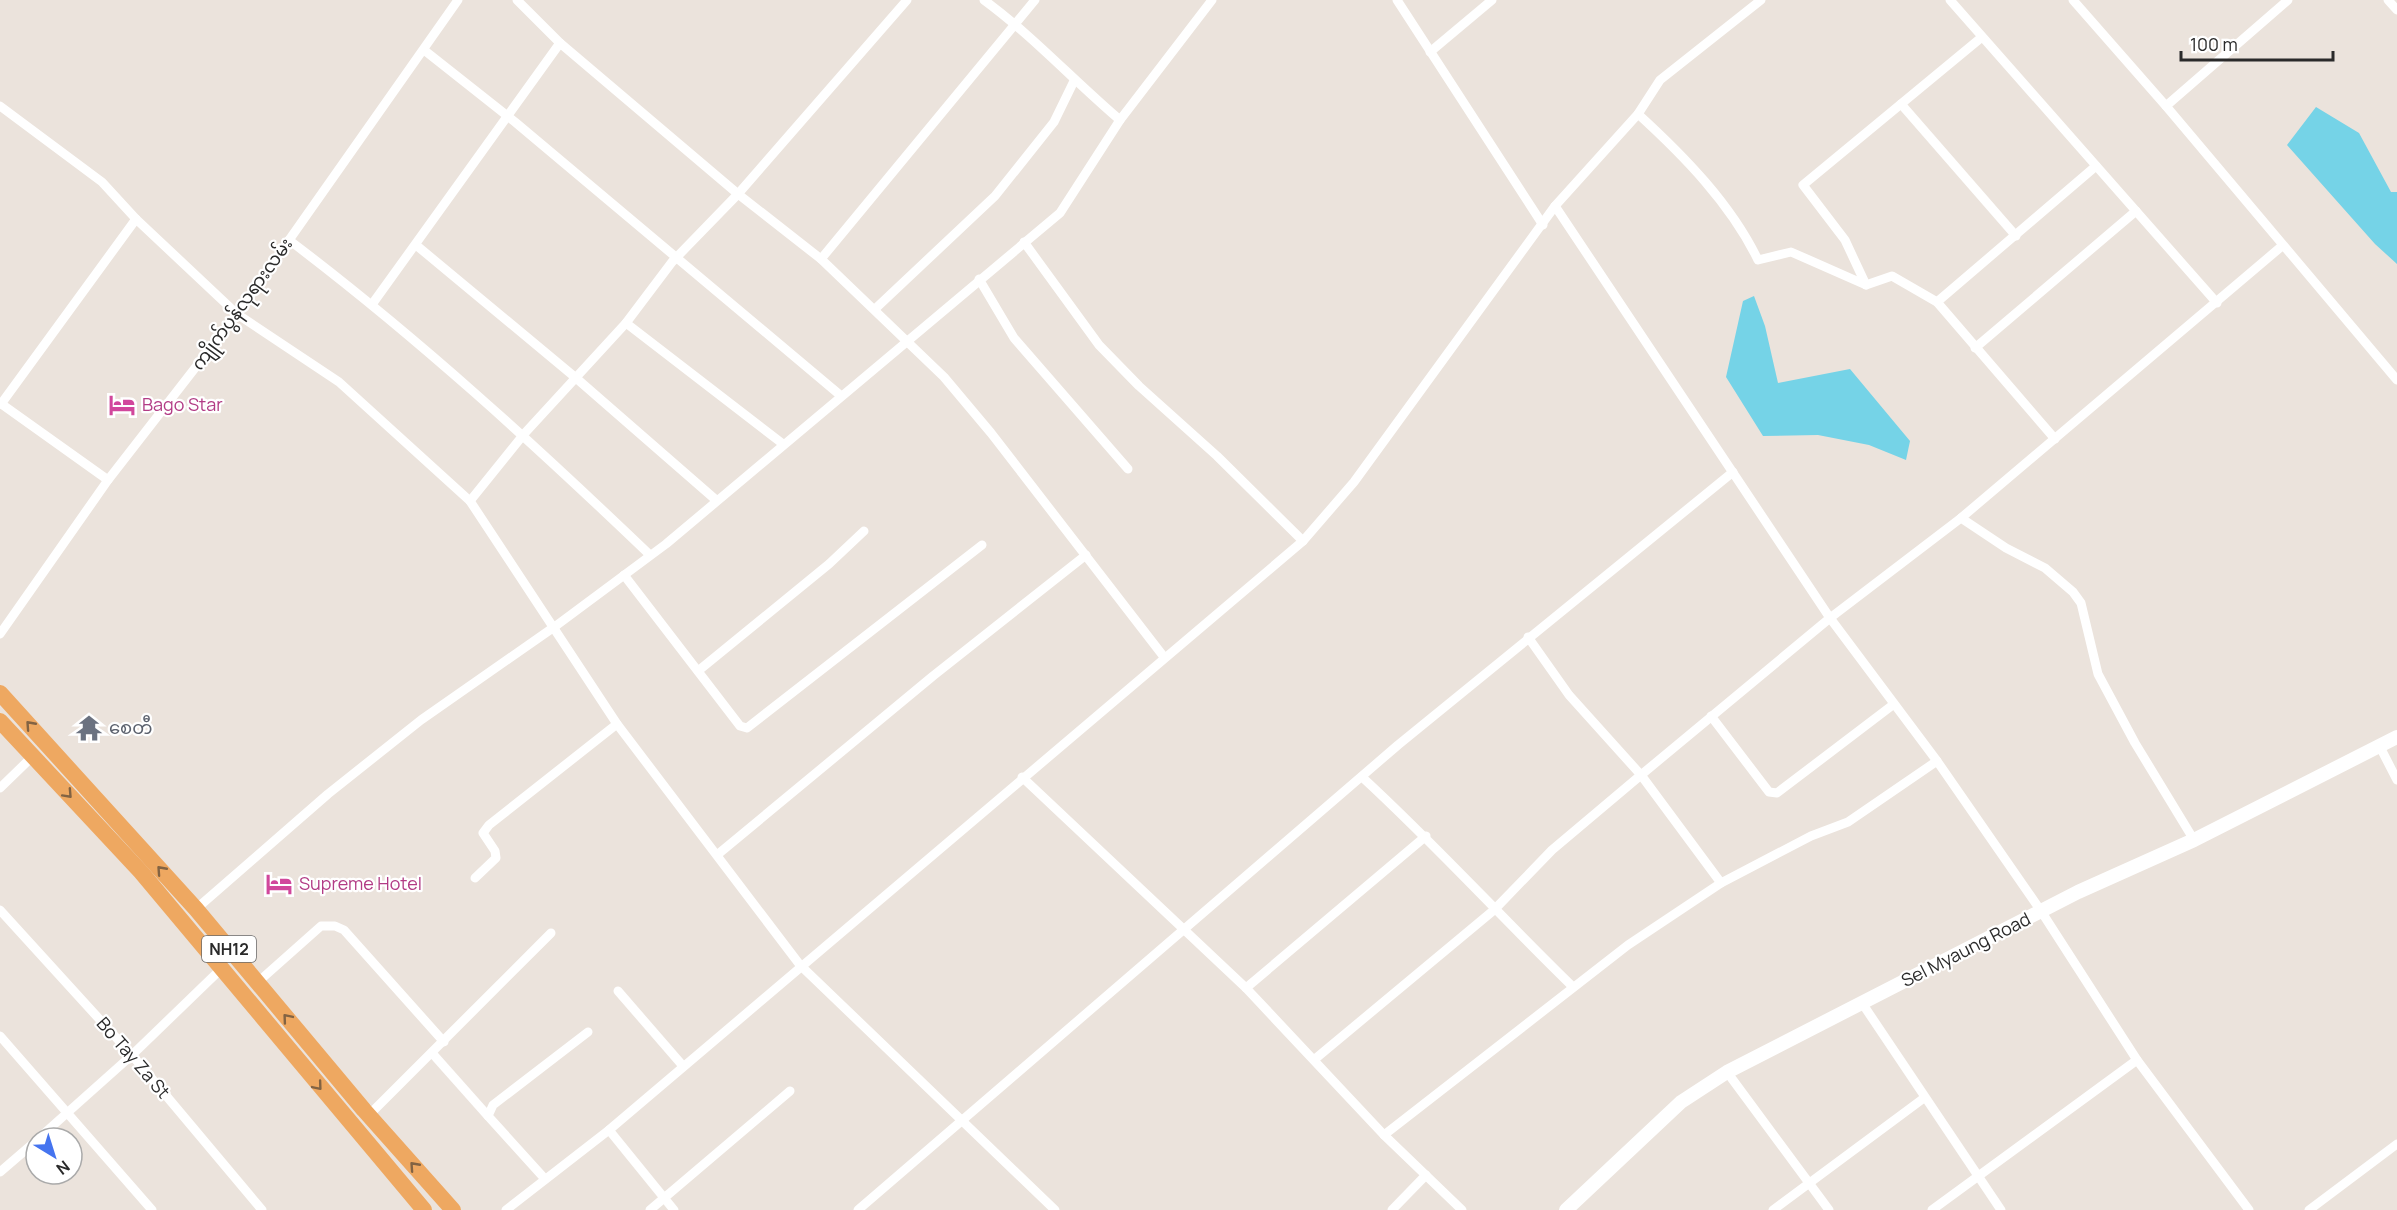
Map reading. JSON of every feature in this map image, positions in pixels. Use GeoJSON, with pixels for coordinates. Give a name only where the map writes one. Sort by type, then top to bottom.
{"type":"FeatureCollection","features":[{"type":"Feature","properties":{"kind":"highway","name":"NH12"},"geometry":{"type":"LineString","coordinates":[[0,693],[196,909],[369,1116],[453,1210]]}},
{"type":"Feature","properties":{"kind":"highway","name":"NH12"},"geometry":{"type":"LineString","coordinates":[[0,721],[141,872],[424,1210]]}},
{"type":"Feature","properties":{"kind":"main road","name":"Sel Myaung Road"},"geometry":{"type":"LineString","coordinates":[[1566,1210],[1681,1102],[1727,1072],[2041,911],[2194,840],[2397,737]]}},
{"type":"Feature","properties":{"kind":"street","name":"ကျိုက်ပွန်လုရားလမ်း"},"geometry":{"type":"LineString","coordinates":[[0,634],[108,480],[237,314],[458,0]]}},
{"type":"Feature","properties":{"kind":"street"},"geometry":{"type":"LineString","coordinates":[[517,0],[560,43],[738,194],[821,259],[944,377],[1164,657]]}},
{"type":"Feature","properties":{"kind":"street"},"geometry":{"type":"LineString","coordinates":[[470,501],[524,435],[626,323],[676,258],[738,194],[908,0]]}},
{"type":"Feature","properties":{"kind":"street"},"geometry":{"type":"LineString","coordinates":[[984,0],[1016,23],[1074,81],[1120,120]]}},
{"type":"Feature","properties":{"kind":"street"},"geometry":{"type":"LineString","coordinates":[[821,259],[1035,0]]}},
{"type":"Feature","properties":{"kind":"street"},"geometry":{"type":"LineString","coordinates":[[196,909],[347,779],[421,720],[552,628],[650,555],[1060,213],[1120,120],[1212,0]]}},
{"type":"Feature","properties":{"kind":"street"},"geometry":{"type":"LineString","coordinates":[[1398,0],[1543,225]]}},
{"type":"Feature","properties":{"kind":"street"},"geometry":{"type":"LineString","coordinates":[[1430,52],[1492,0]]}},
{"type":"Feature","properties":{"kind":"street"},"geometry":{"type":"LineString","coordinates":[[506,1210],[609,1130],[800,965],[1303,541],[1353,482],[1555,207],[1638,114],[1660,80],[1761,0]]}},
{"type":"Feature","properties":{"kind":"street"},"geometry":{"type":"LineString","coordinates":[[1950,0],[2217,303]]}},
{"type":"Feature","properties":{"kind":"street"},"geometry":{"type":"LineString","coordinates":[[2073,0],[2166,106],[2397,380]]}},
{"type":"Feature","properties":{"kind":"street"},"geometry":{"type":"LineString","coordinates":[[2166,106],[2288,0]]}},
{"type":"Feature","properties":{"kind":"street"},"geometry":{"type":"LineString","coordinates":[[2390,0],[2397,10]]}},
{"type":"Feature","properties":{"kind":"street"},"geometry":{"type":"LineString","coordinates":[[1866,285],[1845,240],[1803,185],[1982,37]]}},
{"type":"Feature","properties":{"kind":"street"},"geometry":{"type":"LineString","coordinates":[[373,303],[560,43]]}},
{"type":"Feature","properties":{"kind":"street"},"geometry":{"type":"LineString","coordinates":[[424,50],[508,116],[840,395]]}},
{"type":"Feature","properties":{"kind":"street"},"geometry":{"type":"LineString","coordinates":[[875,309],[995,196],[1054,122],[1074,81]]}},
{"type":"Feature","properties":{"kind":"street"},"geometry":{"type":"LineString","coordinates":[[1901,104],[2016,236]]}},
{"type":"Feature","properties":{"kind":"street"},"geometry":{"type":"LineString","coordinates":[[0,106],[102,182],[136,219],[237,314],[339,382],[470,501],[617,724],[800,965],[1055,1210]]}},
{"type":"Feature","properties":{"kind":"street"},"geometry":{"type":"LineString","coordinates":[[1638,114],[1674,147],[1743,228],[1758,260],[1791,252],[1866,285],[1892,276],[1937,302],[2055,438]]}},
{"type":"Feature","properties":{"kind":"street"},"geometry":{"type":"LineString","coordinates":[[1937,302],[2096,166]]}},
{"type":"Feature","properties":{"kind":"street"},"geometry":{"type":"LineString","coordinates":[[1555,207],[1830,618],[1937,761],[2041,911],[2137,1060],[2249,1210]]}},
{"type":"Feature","properties":{"kind":"street"},"geometry":{"type":"LineString","coordinates":[[1975,348],[2136,211]]}},
{"type":"Feature","properties":{"kind":"street"},"geometry":{"type":"LineString","coordinates":[[108,480],[1,404],[136,219]]}},
{"type":"Feature","properties":{"kind":"street"},"geometry":{"type":"LineString","coordinates":[[289,240],[373,303],[524,435],[650,555]]}},
{"type":"Feature","properties":{"kind":"street"},"geometry":{"type":"LineString","coordinates":[[1024,242],[1099,345],[1139,386],[1217,456],[1303,541]]}},
{"type":"Feature","properties":{"kind":"street"},"geometry":{"type":"LineString","coordinates":[[416,245],[576,378],[716,500]]}},
{"type":"Feature","properties":{"kind":"street"},"geometry":{"type":"LineString","coordinates":[[1316,1059],[1494,910],[1552,850],[1711,716],[1830,618],[1961,518],[2282,246]]}},
{"type":"Feature","properties":{"kind":"street"},"geometry":{"type":"LineString","coordinates":[[979,279],[1014,338],[1128,470]]}},
{"type":"Feature","properties":{"kind":"street"},"geometry":{"type":"LineString","coordinates":[[626,323],[783,444]]}},
{"type":"Feature","properties":{"kind":"street"},"geometry":{"type":"LineString","coordinates":[[858,1210],[1181,929],[1528,637],[1733,472]]}},
{"type":"Feature","properties":{"kind":"street"},"geometry":{"type":"LineString","coordinates":[[1961,518],[2006,548],[2045,568],[2073,592],[2083,612],[2098,674],[2135,743],[2194,840]]}},
{"type":"Feature","properties":{"kind":"street"},"geometry":{"type":"LineString","coordinates":[[698,671],[829,564],[864,531]]}},
{"type":"Feature","properties":{"kind":"street"},"geometry":{"type":"LineString","coordinates":[[624,575],[740,726],[747,728],[982,545]]}},
{"type":"Feature","properties":{"kind":"street"},"geometry":{"type":"LineString","coordinates":[[717,855],[933,676],[1086,555]]}},
{"type":"Feature","properties":{"kind":"street"},"geometry":{"type":"LineString","coordinates":[[1528,637],[1569,695],[1641,775],[1721,883]]}},
{"type":"Feature","properties":{"kind":"street"},"geometry":{"type":"LineString","coordinates":[[1711,716],[1769,792],[1777,793],[1894,704]]}},
{"type":"Feature","properties":{"kind":"street"},"geometry":{"type":"LineString","coordinates":[[475,878],[496,858],[495,851],[483,833],[489,825],[617,724]]}},
{"type":"Feature","properties":{"kind":"street"},"geometry":{"type":"LineString","coordinates":[[2379,745],[2397,780]]}},
{"type":"Feature","properties":{"kind":"street"},"geometry":{"type":"LineString","coordinates":[[0,788],[33,756]]}},
{"type":"Feature","properties":{"kind":"street"},"geometry":{"type":"LineString","coordinates":[[1384,1136],[1572,986],[1628,945],[1721,883],[1811,836],[1848,822],[1937,761]]}},
{"type":"Feature","properties":{"kind":"street"},"geometry":{"type":"LineString","coordinates":[[1022,777],[1246,988],[1316,1059],[1384,1136],[1462,1210]]}},
{"type":"Feature","properties":{"kind":"street"},"geometry":{"type":"LineString","coordinates":[[1362,777],[1426,836],[1494,910],[1572,986]]}},
{"type":"Feature","properties":{"kind":"street"},"geometry":{"type":"LineString","coordinates":[[1246,988],[1426,836]]}},
{"type":"Feature","properties":{"kind":"street","name":"Bo Tay Za St"},"geometry":{"type":"LineString","coordinates":[[0,910],[132,1055],[262,1210]]}},
{"type":"Feature","properties":{"kind":"street"},"geometry":{"type":"LineString","coordinates":[[258,982],[321,926],[335,926],[344,930],[444,1042]]}},
{"type":"Feature","properties":{"kind":"street"},"geometry":{"type":"LineString","coordinates":[[369,1116],[551,933]]}},
{"type":"Feature","properties":{"kind":"street"},"geometry":{"type":"LineString","coordinates":[[53,1126],[132,1055],[220,969]]}},
{"type":"Feature","properties":{"kind":"street"},"geometry":{"type":"LineString","coordinates":[[618,991],[683,1066]]}},
{"type":"Feature","properties":{"kind":"street"},"geometry":{"type":"LineString","coordinates":[[1862,1003],[2001,1210]]}},
{"type":"Feature","properties":{"kind":"street"},"geometry":{"type":"LineString","coordinates":[[488,1116],[493,1105],[588,1032]]}},
{"type":"Feature","properties":{"kind":"street"},"geometry":{"type":"LineString","coordinates":[[0,1036],[152,1210]]}},
{"type":"Feature","properties":{"kind":"street"},"geometry":{"type":"LineString","coordinates":[[432,1053],[545,1179]]}},
{"type":"Feature","properties":{"kind":"street"},"geometry":{"type":"LineString","coordinates":[[1932,1210],[2137,1060]]}},
{"type":"Feature","properties":{"kind":"street"},"geometry":{"type":"LineString","coordinates":[[1727,1072],[1829,1210]]}},
{"type":"Feature","properties":{"kind":"street"},"geometry":{"type":"LineString","coordinates":[[650,1210],[790,1091]]}},
{"type":"Feature","properties":{"kind":"street"},"geometry":{"type":"LineString","coordinates":[[1773,1210],[1924,1098]]}},
{"type":"Feature","properties":{"kind":"street"},"geometry":{"type":"LineString","coordinates":[[609,1130],[675,1210]]}},
{"type":"Feature","properties":{"kind":"street"},"geometry":{"type":"LineString","coordinates":[[2308,1210],[2397,1144]]}},
{"type":"Feature","properties":{"kind":"street"},"geometry":{"type":"LineString","coordinates":[[2,1167],[24,1150]]}},
{"type":"Feature","properties":{"kind":"street"},"geometry":{"type":"LineString","coordinates":[[1392,1210],[1426,1175]]}},
{"type":"Feature","properties":{"kind":"water"},"geometry":{"type":"Polygon","coordinates":[[[2316,107],[2359,133],[2391,192],[2397,192],[2397,264],[2375,244],[2287,145],[2316,107]]]}},
{"type":"Feature","properties":{"kind":"water"},"geometry":{"type":"Polygon","coordinates":[[[1754,296],[1765,326],[1778,383],[1850,369],[1910,441],[1906,460],[1869,445],[1818,435],[1763,436],[1726,377],[1743,301],[1754,296]]]}},
{"type":"Feature","properties":{"kind":"place","name":"Bago Star"},"geometry":{"type":"Point","coordinates":[122,405]}},
{"type":"Feature","properties":{"kind":"place","name":"စေတီ"},"geometry":{"type":"Point","coordinates":[89,728]}},
{"type":"Feature","properties":{"kind":"place","name":"Supreme Hotel"},"geometry":{"type":"Point","coordinates":[279,884]}}]}
